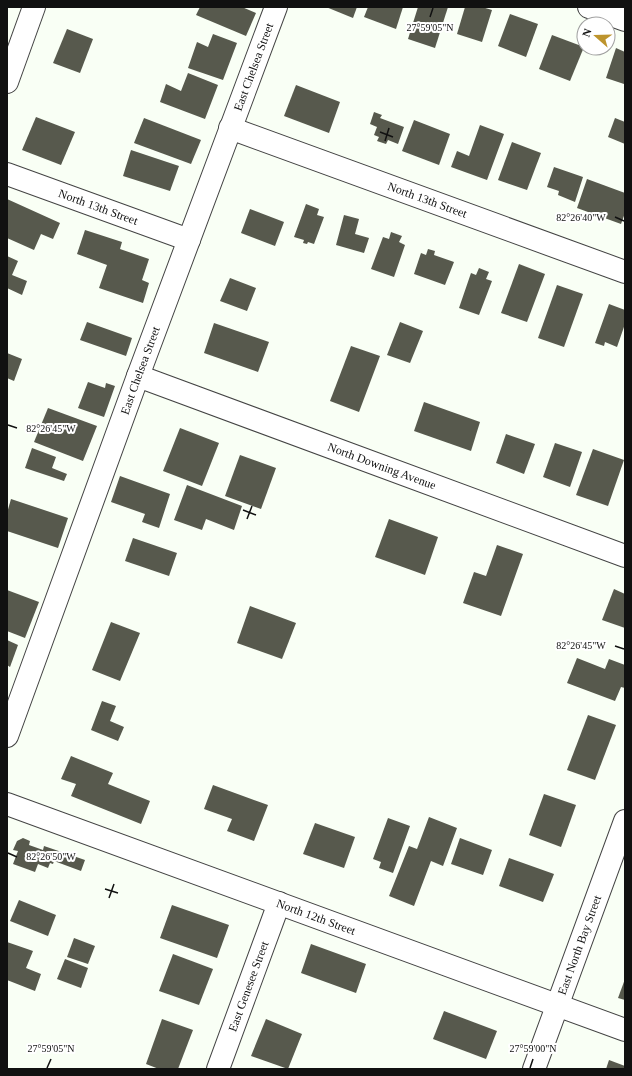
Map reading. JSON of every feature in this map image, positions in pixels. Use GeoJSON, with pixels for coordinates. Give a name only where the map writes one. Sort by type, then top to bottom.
{"type":"FeatureCollection","features":[{"type":"Feature","properties":{"kind":"street"},"geometry":{"type":"LineString","coordinates":[[7,82],[34,7]]}},
{"type":"Feature","properties":{"kind":"street","name":"East Chelsea Street"},"geometry":{"type":"LineString","coordinates":[[7,736],[138,376],[276,7]]}},
{"type":"Feature","properties":{"kind":"street"},"geometry":{"type":"LineString","coordinates":[[589,7],[625,20]]}},
{"type":"Feature","properties":{"kind":"street","name":"North 13th Street"},"geometry":{"type":"LineString","coordinates":[[230,128],[625,272]]}},
{"type":"Feature","properties":{"kind":"street","name":"North 13th Street"},"geometry":{"type":"LineString","coordinates":[[7,174],[189,240]]}},
{"type":"Feature","properties":{"kind":"street","name":"North Downing Avenue"},"geometry":{"type":"LineString","coordinates":[[138,376],[625,556]]}},
{"type":"Feature","properties":{"kind":"street","name":"North 12th Street"},"geometry":{"type":"LineString","coordinates":[[7,804],[558,1004],[625,1030]]}},
{"type":"Feature","properties":{"kind":"street","name":"East North Bay Street"},"geometry":{"type":"LineString","coordinates":[[534,1069],[625,821]]}},
{"type":"Feature","properties":{"kind":"street","name":"East Genesee Street"},"geometry":{"type":"LineString","coordinates":[[218,1069],[279,903]]}},
{"type":"Feature","properties":{"kind":"building"},"geometry":{"type":"Polygon","coordinates":[[[200,7],[242,7],[256,13],[246,36],[196,15],[200,7]]]}},
{"type":"Feature","properties":{"kind":"building"},"geometry":{"type":"Polygon","coordinates":[[[326,7],[357,7],[353,18],[326,7]]]}},
{"type":"Feature","properties":{"kind":"building"},"geometry":{"type":"Polygon","coordinates":[[[368,7],[403,7],[396,29],[364,17],[368,7]]]}},
{"type":"Feature","properties":{"kind":"building"},"geometry":{"type":"Polygon","coordinates":[[[418,7],[448,7],[435,48],[408,39],[418,7]]]}},
{"type":"Feature","properties":{"kind":"building"},"geometry":{"type":"Polygon","coordinates":[[[465,7],[482,7],[492,10],[482,42],[457,34],[465,7]]]}},
{"type":"Feature","properties":{"kind":"building"},"geometry":{"type":"Polygon","coordinates":[[[510,14],[538,24],[526,57],[498,46],[510,14]]]}},
{"type":"Feature","properties":{"kind":"building"},"geometry":{"type":"Polygon","coordinates":[[[67,29],[93,39],[80,73],[53,63],[67,29]]]}},
{"type":"Feature","properties":{"kind":"building"},"geometry":{"type":"Polygon","coordinates":[[[213,34],[237,43],[223,80],[188,68],[197,42],[208,47],[213,34]]]}},
{"type":"Feature","properties":{"kind":"building"},"geometry":{"type":"Polygon","coordinates":[[[552,35],[576,44],[576,56],[580,56],[570,81],[539,69],[552,35]]]}},
{"type":"Feature","properties":{"kind":"building"},"geometry":{"type":"Polygon","coordinates":[[[616,48],[625,52],[624,84],[606,78],[613,56],[616,56],[616,48]]]}},
{"type":"Feature","properties":{"kind":"building"},"geometry":{"type":"Polygon","coordinates":[[[188,73],[218,85],[205,119],[160,102],[166,84],[181,91],[188,73]]]}},
{"type":"Feature","properties":{"kind":"building"},"geometry":{"type":"Polygon","coordinates":[[[296,85],[340,102],[329,133],[284,116],[296,85]]]}},
{"type":"Feature","properties":{"kind":"building"},"geometry":{"type":"Polygon","coordinates":[[[374,112],[382,115],[380,118],[404,127],[398,144],[388,140],[386,144],[377,141],[379,137],[374,135],[377,127],[370,124],[374,112]]]}},
{"type":"Feature","properties":{"kind":"building"},"geometry":{"type":"Polygon","coordinates":[[[36,117],[75,132],[61,165],[22,150],[36,117]]]}},
{"type":"Feature","properties":{"kind":"building"},"geometry":{"type":"Polygon","coordinates":[[[144,118],[201,140],[191,164],[134,143],[144,118]]]}},
{"type":"Feature","properties":{"kind":"building"},"geometry":{"type":"Polygon","coordinates":[[[615,118],[625,122],[625,144],[608,137],[615,118]]]}},
{"type":"Feature","properties":{"kind":"building"},"geometry":{"type":"Polygon","coordinates":[[[414,120],[450,134],[439,165],[402,151],[414,120]]]}},
{"type":"Feature","properties":{"kind":"building"},"geometry":{"type":"Polygon","coordinates":[[[480,125],[504,134],[487,180],[451,167],[457,151],[469,156],[480,125]]]}},
{"type":"Feature","properties":{"kind":"building"},"geometry":{"type":"Polygon","coordinates":[[[512,142],[541,153],[527,190],[498,180],[512,142]]]}},
{"type":"Feature","properties":{"kind":"building"},"geometry":{"type":"Polygon","coordinates":[[[131,150],[179,166],[170,191],[123,176],[131,150]]]}},
{"type":"Feature","properties":{"kind":"building"},"geometry":{"type":"Polygon","coordinates":[[[554,167],[583,177],[575,202],[558,195],[559,191],[547,187],[554,167]]]}},
{"type":"Feature","properties":{"kind":"building"},"geometry":{"type":"Polygon","coordinates":[[[587,179],[625,193],[625,213],[621,224],[577,208],[587,179]]]}},
{"type":"Feature","properties":{"kind":"building"},"geometry":{"type":"Polygon","coordinates":[[[7,199],[60,223],[53,239],[41,234],[34,250],[7,238],[7,199]]]}},
{"type":"Feature","properties":{"kind":"building"},"geometry":{"type":"Polygon","coordinates":[[[306,204],[319,209],[317,215],[324,217],[314,244],[308,242],[307,244],[303,243],[304,240],[294,237],[306,204]]]}},
{"type":"Feature","properties":{"kind":"building"},"geometry":{"type":"Polygon","coordinates":[[[250,209],[284,222],[275,246],[241,233],[250,209]]]}},
{"type":"Feature","properties":{"kind":"building"},"geometry":{"type":"Polygon","coordinates":[[[344,215],[359,219],[355,234],[369,238],[364,253],[336,245],[344,215]]]}},
{"type":"Feature","properties":{"kind":"building"},"geometry":{"type":"Polygon","coordinates":[[[85,230],[122,242],[120,249],[149,259],[142,280],[149,283],[143,303],[99,288],[107,265],[77,254],[85,230]]]}},
{"type":"Feature","properties":{"kind":"building"},"geometry":{"type":"Polygon","coordinates":[[[391,232],[402,236],[399,242],[405,245],[394,277],[371,269],[383,237],[389,239],[391,232]]]}},
{"type":"Feature","properties":{"kind":"building"},"geometry":{"type":"Polygon","coordinates":[[[428,249],[435,251],[434,255],[454,262],[445,285],[414,274],[421,253],[426,255],[428,249]]]}},
{"type":"Feature","properties":{"kind":"building"},"geometry":{"type":"Polygon","coordinates":[[[7,256],[18,261],[12,275],[27,281],[22,295],[7,288],[7,256]]]}},
{"type":"Feature","properties":{"kind":"building"},"geometry":{"type":"Polygon","coordinates":[[[519,264],[545,274],[527,322],[501,313],[519,264]]]}},
{"type":"Feature","properties":{"kind":"building"},"geometry":{"type":"Polygon","coordinates":[[[479,268],[489,272],[486,279],[492,281],[479,315],[459,308],[471,273],[476,275],[479,268]]]}},
{"type":"Feature","properties":{"kind":"building"},"geometry":{"type":"Polygon","coordinates":[[[230,278],[256,288],[247,311],[220,301],[230,278]]]}},
{"type":"Feature","properties":{"kind":"building"},"geometry":{"type":"Polygon","coordinates":[[[557,285],[583,294],[564,347],[538,338],[557,285]]]}},
{"type":"Feature","properties":{"kind":"building"},"geometry":{"type":"Polygon","coordinates":[[[609,304],[625,310],[625,324],[617,347],[605,342],[604,346],[595,343],[609,304]]]}},
{"type":"Feature","properties":{"kind":"building"},"geometry":{"type":"Polygon","coordinates":[[[87,322],[132,338],[126,356],[80,340],[87,322]]]}},
{"type":"Feature","properties":{"kind":"building"},"geometry":{"type":"Polygon","coordinates":[[[400,322],[423,331],[410,363],[387,355],[400,322]]]}},
{"type":"Feature","properties":{"kind":"building"},"geometry":{"type":"Polygon","coordinates":[[[214,323],[269,342],[258,372],[204,353],[214,323]]]}},
{"type":"Feature","properties":{"kind":"building"},"geometry":{"type":"Polygon","coordinates":[[[351,346],[380,356],[359,412],[330,401],[351,346]]]}},
{"type":"Feature","properties":{"kind":"building"},"geometry":{"type":"Polygon","coordinates":[[[7,353],[22,359],[14,381],[7,378],[7,353]]]}},
{"type":"Feature","properties":{"kind":"building"},"geometry":{"type":"Polygon","coordinates":[[[88,382],[105,388],[106,383],[115,386],[104,417],[78,408],[88,382]]]}},
{"type":"Feature","properties":{"kind":"building"},"geometry":{"type":"Polygon","coordinates":[[[424,402],[480,422],[471,451],[414,431],[424,402]]]}},
{"type":"Feature","properties":{"kind":"building"},"geometry":{"type":"Polygon","coordinates":[[[48,408],[97,426],[83,461],[34,442],[48,408]]]}},
{"type":"Feature","properties":{"kind":"building"},"geometry":{"type":"Polygon","coordinates":[[[180,428],[219,443],[202,486],[163,471],[180,428]]]}},
{"type":"Feature","properties":{"kind":"building"},"geometry":{"type":"Polygon","coordinates":[[[506,434],[535,444],[524,474],[496,463],[506,434]]]}},
{"type":"Feature","properties":{"kind":"building"},"geometry":{"type":"Polygon","coordinates":[[[555,443],[582,452],[570,487],[543,477],[555,443]]]}},
{"type":"Feature","properties":{"kind":"building"},"geometry":{"type":"Polygon","coordinates":[[[32,448],[56,457],[52,468],[67,474],[64,481],[25,468],[32,448]]]}},
{"type":"Feature","properties":{"kind":"building"},"geometry":{"type":"Polygon","coordinates":[[[593,449],[624,460],[608,506],[576,495],[593,449]]]}},
{"type":"Feature","properties":{"kind":"building"},"geometry":{"type":"Polygon","coordinates":[[[240,455],[276,468],[261,509],[225,496],[240,455]]]}},
{"type":"Feature","properties":{"kind":"building"},"geometry":{"type":"Polygon","coordinates":[[[120,476],[170,494],[159,528],[142,522],[145,514],[111,502],[120,476]]]}},
{"type":"Feature","properties":{"kind":"building"},"geometry":{"type":"Polygon","coordinates":[[[187,485],[242,506],[234,530],[206,519],[202,530],[174,520],[187,485]]]}},
{"type":"Feature","properties":{"kind":"building"},"geometry":{"type":"Polygon","coordinates":[[[11,499],[68,518],[58,548],[7,531],[7,513],[11,499]]]}},
{"type":"Feature","properties":{"kind":"building"},"geometry":{"type":"Polygon","coordinates":[[[389,519],[438,537],[425,575],[375,557],[389,519]]]}},
{"type":"Feature","properties":{"kind":"building"},"geometry":{"type":"Polygon","coordinates":[[[133,538],[177,553],[169,576],[125,561],[133,538]]]}},
{"type":"Feature","properties":{"kind":"building"},"geometry":{"type":"Polygon","coordinates":[[[497,545],[523,554],[501,616],[463,603],[474,572],[486,576],[497,545]]]}},
{"type":"Feature","properties":{"kind":"building"},"geometry":{"type":"Polygon","coordinates":[[[614,589],[625,594],[625,628],[602,620],[614,589]]]}},
{"type":"Feature","properties":{"kind":"building"},"geometry":{"type":"Polygon","coordinates":[[[7,590],[39,602],[25,638],[7,631],[7,590]]]}},
{"type":"Feature","properties":{"kind":"building"},"geometry":{"type":"Polygon","coordinates":[[[250,606],[296,623],[282,659],[237,643],[250,606]]]}},
{"type":"Feature","properties":{"kind":"building"},"geometry":{"type":"Polygon","coordinates":[[[111,622],[140,633],[120,681],[92,670],[111,622]]]}},
{"type":"Feature","properties":{"kind":"building"},"geometry":{"type":"Polygon","coordinates":[[[7,640],[18,645],[10,667],[7,665],[7,640]]]}},
{"type":"Feature","properties":{"kind":"building"},"geometry":{"type":"Polygon","coordinates":[[[577,658],[605,669],[609,659],[625,665],[625,688],[621,687],[615,701],[567,683],[577,658]]]}},
{"type":"Feature","properties":{"kind":"building"},"geometry":{"type":"Polygon","coordinates":[[[102,701],[116,706],[110,721],[124,727],[118,741],[91,730],[102,701]]]}},
{"type":"Feature","properties":{"kind":"building"},"geometry":{"type":"Polygon","coordinates":[[[588,715],[616,725],[595,780],[567,770],[588,715]]]}},
{"type":"Feature","properties":{"kind":"building"},"geometry":{"type":"Polygon","coordinates":[[[71,756],[113,773],[108,784],[150,801],[141,824],[71,796],[76,784],[61,779],[71,756]]]}},
{"type":"Feature","properties":{"kind":"building"},"geometry":{"type":"Polygon","coordinates":[[[213,785],[268,805],[254,841],[227,831],[232,819],[204,809],[213,785]]]}},
{"type":"Feature","properties":{"kind":"building"},"geometry":{"type":"Polygon","coordinates":[[[544,794],[576,805],[561,847],[529,835],[544,794]]]}},
{"type":"Feature","properties":{"kind":"building"},"geometry":{"type":"Polygon","coordinates":[[[429,817],[457,828],[443,866],[431,861],[414,906],[389,896],[409,846],[417,849],[429,817]]]}},
{"type":"Feature","properties":{"kind":"building"},"geometry":{"type":"Polygon","coordinates":[[[388,818],[410,826],[393,873],[379,868],[381,862],[373,859],[388,818]]]}},
{"type":"Feature","properties":{"kind":"building"},"geometry":{"type":"Polygon","coordinates":[[[315,823],[355,837],[344,868],[303,854],[315,823]]]}},
{"type":"Feature","properties":{"kind":"building"},"geometry":{"type":"Polygon","coordinates":[[[23,838],[30,841],[29,845],[43,850],[44,846],[85,860],[81,871],[54,861],[53,864],[50,863],[48,868],[38,864],[35,872],[13,864],[18,851],[13,850],[17,841],[23,838]]]}},
{"type":"Feature","properties":{"kind":"building"},"geometry":{"type":"Polygon","coordinates":[[[460,838],[492,850],[483,875],[451,864],[460,838]]]}},
{"type":"Feature","properties":{"kind":"building"},"geometry":{"type":"Polygon","coordinates":[[[509,858],[554,874],[543,902],[499,886],[509,858]]]}},
{"type":"Feature","properties":{"kind":"building"},"geometry":{"type":"Polygon","coordinates":[[[19,900],[56,915],[48,936],[10,921],[19,900]]]}},
{"type":"Feature","properties":{"kind":"building"},"geometry":{"type":"Polygon","coordinates":[[[172,905],[229,925],[217,958],[160,938],[172,905]]]}},
{"type":"Feature","properties":{"kind":"building"},"geometry":{"type":"Polygon","coordinates":[[[74,938],[95,946],[88,964],[67,957],[74,938]]]}},
{"type":"Feature","properties":{"kind":"building"},"geometry":{"type":"Polygon","coordinates":[[[7,942],[33,951],[26,968],[41,974],[35,991],[7,980],[7,942]]]}},
{"type":"Feature","properties":{"kind":"building"},"geometry":{"type":"Polygon","coordinates":[[[311,944],[366,964],[356,993],[301,973],[311,944]]]}},
{"type":"Feature","properties":{"kind":"building"},"geometry":{"type":"Polygon","coordinates":[[[173,954],[213,969],[199,1005],[159,991],[173,954]]]}},
{"type":"Feature","properties":{"kind":"building"},"geometry":{"type":"Polygon","coordinates":[[[65,959],[88,968],[81,988],[57,979],[65,959]]]}},
{"type":"Feature","properties":{"kind":"building"},"geometry":{"type":"Polygon","coordinates":[[[625,979],[625,1000],[618,998],[625,979]]]}},
{"type":"Feature","properties":{"kind":"building"},"geometry":{"type":"Polygon","coordinates":[[[444,1011],[497,1031],[486,1059],[433,1039],[444,1011]]]}},
{"type":"Feature","properties":{"kind":"building"},"geometry":{"type":"Polygon","coordinates":[[[162,1019],[193,1030],[178,1069],[159,1069],[146,1064],[162,1019]]]}},
{"type":"Feature","properties":{"kind":"building"},"geometry":{"type":"Polygon","coordinates":[[[266,1019],[302,1034],[288,1069],[251,1056],[266,1019]]]}},
{"type":"Feature","properties":{"kind":"building"},"geometry":{"type":"Polygon","coordinates":[[[609,1060],[625,1066],[625,1069],[606,1069],[609,1060]]]}}]}
